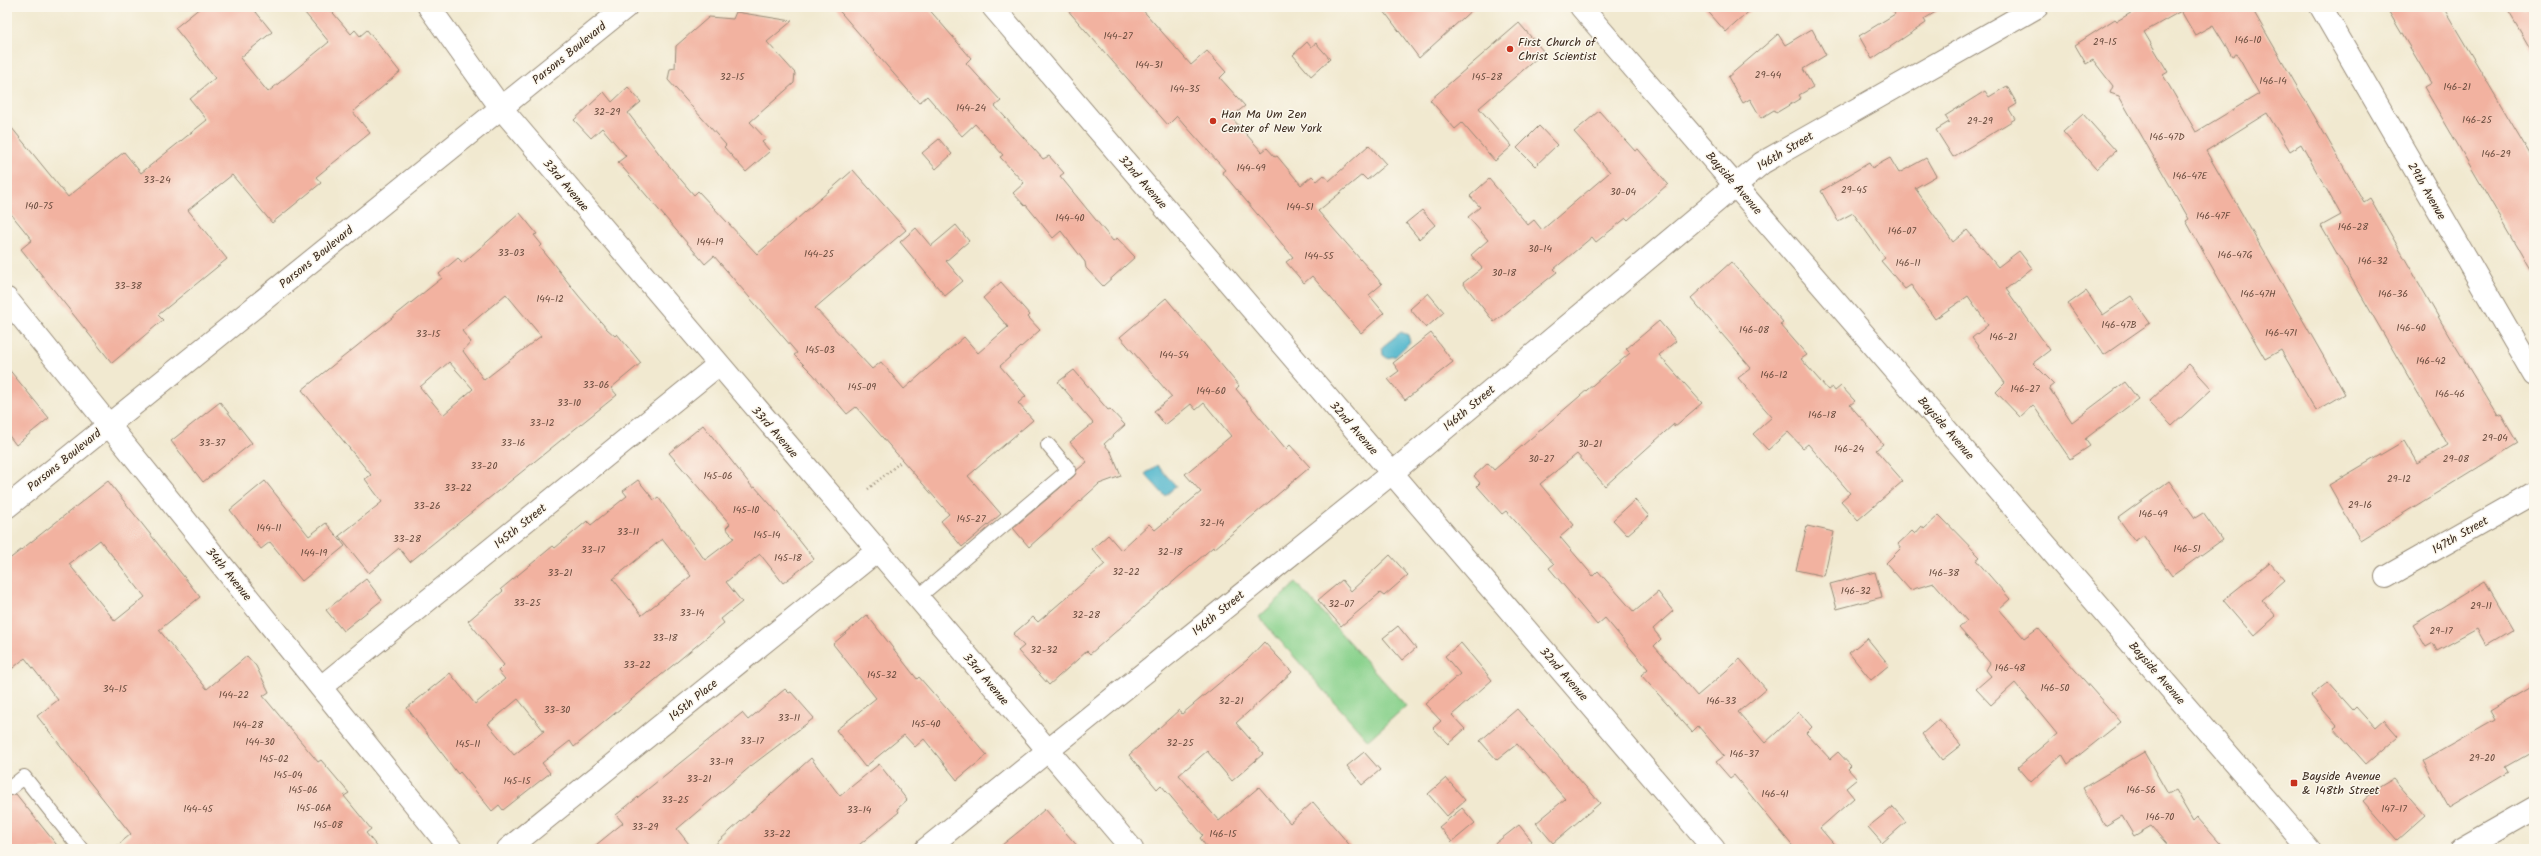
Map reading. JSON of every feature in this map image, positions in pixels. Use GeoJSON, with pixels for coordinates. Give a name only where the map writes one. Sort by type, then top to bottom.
{"type":"FeatureCollection","features":[{"type":"Feature","properties":{"kind":"street","name":"33rd Avenue"},"geometry":{"type":"LineString","coordinates":[[429,7],[501,108],[718,365],[1132,849]]}},
{"type":"Feature","properties":{"kind":"street","name":"Parsons Boulevard"},"geometry":{"type":"LineString","coordinates":[[7,506],[626,7]]}},
{"type":"Feature","properties":{"kind":"street","name":"32nd Avenue"},"geometry":{"type":"LineString","coordinates":[[993,7],[1714,849]]}},
{"type":"Feature","properties":{"kind":"street","name":"Bayside Avenue"},"geometry":{"type":"LineString","coordinates":[[1581,7],[2310,849]]}},
{"type":"Feature","properties":{"kind":"street","name":"146th Street"},"geometry":{"type":"LineString","coordinates":[[926,849],[1392,472],[1762,163],[2004,14],[2037,7]]}},
{"type":"Feature","properties":{"kind":"street","name":"29th Avenue"},"geometry":{"type":"LineString","coordinates":[[2321,7],[2534,375]]}},
{"type":"Feature","properties":{"kind":"street","name":"34th Avenue"},"geometry":{"type":"LineString","coordinates":[[7,298],[452,849]]}},
{"type":"Feature","properties":{"kind":"street","name":"145th Street"},"geometry":{"type":"LineString","coordinates":[[321,687],[718,365]]}},
{"type":"Feature","properties":{"kind":"street","name":"147th Street"},"geometry":{"type":"LineString","coordinates":[[2386,577],[2534,493]]}},
{"type":"Feature","properties":{"kind":"street","name":"145th Place"},"geometry":{"type":"LineString","coordinates":[[508,849],[877,551]]}},
{"type":"Feature","properties":{"kind":"street"},"geometry":{"type":"LineString","coordinates":[[2462,849],[2534,808]]}},
{"type":"Feature","properties":{"kind":"lane"},"geometry":{"type":"LineString","coordinates":[[917,598],[1069,470],[1048,445]]}},
{"type":"Feature","properties":{"kind":"lane"},"geometry":{"type":"LineString","coordinates":[[10,788],[24,777],[82,849]]}},
{"type":"Feature","properties":{"kind":"path"},"geometry":{"type":"LineString","coordinates":[[868,488],[902,461]]}},
{"type":"Feature","properties":{"kind":"green space"},"geometry":{"type":"Polygon","coordinates":[[[1296,583],[1406,706],[1368,740],[1259,617],[1296,583]]]}},
{"type":"Feature","properties":{"kind":"water"},"geometry":{"type":"Polygon","coordinates":[[[1401,332],[1408,335],[1410,342],[1396,356],[1387,358],[1383,355],[1382,347],[1401,332]]]}},
{"type":"Feature","properties":{"kind":"water"},"geometry":{"type":"Polygon","coordinates":[[[1157,465],[1176,486],[1165,496],[1145,474],[1157,465]]]}},
{"type":"Feature","properties":{"kind":"building"},"geometry":{"type":"Polygon","coordinates":[[[201,7],[252,7],[272,32],[240,58],[268,92],[329,42],[300,7],[328,7],[351,34],[355,30],[360,36],[367,30],[400,72],[353,112],[370,133],[316,177],[321,183],[272,223],[232,175],[188,210],[227,259],[158,315],[163,320],[112,363],[21,249],[32,240],[7,209],[7,122],[68,197],[124,152],[141,173],[207,120],[190,99],[215,78],[175,28],[201,7]]]}},
{"type":"Feature","properties":{"kind":"building"},"geometry":{"type":"Polygon","coordinates":[[[836,7],[927,7],[971,58],[966,63],[1001,101],[995,106],[1043,159],[1049,156],[1064,173],[1060,176],[1113,241],[1117,238],[1135,257],[1103,286],[1086,268],[1085,262],[1061,231],[1053,238],[1026,205],[1025,206],[1013,193],[1024,183],[1000,157],[1003,155],[975,124],[962,136],[927,96],[919,103],[836,7]]]}},
{"type":"Feature","properties":{"kind":"building"},"geometry":{"type":"Polygon","coordinates":[[[1065,7],[1140,7],[1191,65],[1207,51],[1226,72],[1220,78],[1245,106],[1231,117],[1262,152],[1267,148],[1275,157],[1277,156],[1301,185],[1312,176],[1317,181],[1324,175],[1329,181],[1369,145],[1386,164],[1367,180],[1362,175],[1318,211],[1382,284],[1369,295],[1384,313],[1361,333],[1312,276],[1304,283],[1286,262],[1293,257],[1222,172],[1225,170],[1177,116],[1168,125],[1065,7]]]}},
{"type":"Feature","properties":{"kind":"building"},"geometry":{"type":"Polygon","coordinates":[[[1381,7],[1475,7],[1419,58],[1381,7]]]}},
{"type":"Feature","properties":{"kind":"building"},"geometry":{"type":"Polygon","coordinates":[[[1704,7],[1754,7],[1726,32],[1704,7]]]}},
{"type":"Feature","properties":{"kind":"building"},"geometry":{"type":"Polygon","coordinates":[[[1890,7],[1944,7],[1924,19],[1926,23],[1872,59],[1859,36],[1895,14],[1890,7]]]}},
{"type":"Feature","properties":{"kind":"building"},"geometry":{"type":"Polygon","coordinates":[[[2141,7],[2251,7],[2364,202],[2370,198],[2447,332],[2498,416],[2501,414],[2518,443],[2360,540],[2329,485],[2404,441],[2417,463],[2448,445],[2321,226],[2341,215],[2301,144],[2290,151],[2267,113],[2206,151],[2345,394],[2316,411],[2281,350],[2265,359],[2186,221],[2189,219],[2119,96],[2110,93],[2113,86],[2093,60],[2086,64],[2075,45],[2115,19],[2117,21],[2141,7]],[[2181,11],[2144,32],[2168,72],[2163,75],[2196,132],[2259,94],[2236,54],[2232,56],[2213,25],[2195,35],[2181,11]]]}},
{"type":"Feature","properties":{"kind":"building"},"geometry":{"type":"Polygon","coordinates":[[[2386,7],[2443,7],[2534,161],[2534,275],[2424,87],[2431,83],[2386,7]]]}},
{"type":"Feature","properties":{"kind":"building"},"geometry":{"type":"Polygon","coordinates":[[[2506,7],[2534,7],[2534,55],[2506,7]]]}},
{"type":"Feature","properties":{"kind":"building"},"geometry":{"type":"Polygon","coordinates":[[[736,12],[792,21],[767,42],[795,73],[794,83],[750,122],[766,139],[762,142],[770,151],[746,172],[724,147],[726,145],[668,80],[670,69],[675,68],[676,46],[709,17],[733,19],[736,12]]]}},
{"type":"Feature","properties":{"kind":"building"},"geometry":{"type":"Polygon","coordinates":[[[1519,23],[1544,52],[1479,108],[1512,146],[1495,161],[1462,123],[1455,129],[1430,100],[1519,23]]]}},
{"type":"Feature","properties":{"kind":"building"},"geometry":{"type":"Polygon","coordinates":[[[1812,29],[1826,55],[1803,69],[1813,87],[1799,95],[1801,98],[1776,113],[1774,110],[1761,118],[1750,99],[1743,103],[1728,77],[1778,34],[1785,45],[1812,29]]]}},
{"type":"Feature","properties":{"kind":"building"},"geometry":{"type":"Polygon","coordinates":[[[1307,42],[1311,47],[1316,43],[1330,59],[1311,76],[1293,55],[1307,42]]]}},
{"type":"Feature","properties":{"kind":"building"},"geometry":{"type":"Polygon","coordinates":[[[2007,86],[2017,104],[2009,109],[2015,119],[1953,157],[1936,130],[1949,122],[1945,116],[1985,91],[1989,97],[2007,86]]]}},
{"type":"Feature","properties":{"kind":"building"},"geometry":{"type":"Polygon","coordinates":[[[628,87],[641,102],[628,113],[664,160],[694,195],[698,191],[757,254],[853,170],[906,230],[815,308],[872,369],[881,362],[904,389],[964,337],[978,353],[1008,327],[983,298],[1001,282],[1030,315],[1028,317],[1040,330],[1000,366],[1026,396],[1018,403],[1033,420],[968,476],[1001,514],[962,547],[941,521],[949,514],[856,407],[847,414],[813,374],[794,355],[797,353],[714,256],[705,264],[618,162],[626,156],[602,128],[591,138],[574,120],[604,92],[612,102],[628,87]]]}},
{"type":"Feature","properties":{"kind":"building"},"geometry":{"type":"Polygon","coordinates":[[[1599,111],[1635,151],[1638,149],[1668,184],[1628,220],[1626,218],[1596,242],[1592,237],[1554,269],[1557,272],[1494,322],[1463,283],[1482,268],[1471,255],[1488,240],[1468,217],[1480,207],[1470,196],[1489,179],[1528,225],[1534,220],[1542,230],[1610,172],[1574,132],[1599,111]]]}},
{"type":"Feature","properties":{"kind":"building"},"geometry":{"type":"Polygon","coordinates":[[[2083,114],[2116,151],[2096,169],[2063,132],[2083,114]]]}},
{"type":"Feature","properties":{"kind":"building"},"geometry":{"type":"Polygon","coordinates":[[[1539,126],[1557,145],[1535,166],[1517,148],[1539,126]]]}},
{"type":"Feature","properties":{"kind":"building"},"geometry":{"type":"Polygon","coordinates":[[[939,139],[952,154],[936,169],[922,153],[939,139]]]}},
{"type":"Feature","properties":{"kind":"building"},"geometry":{"type":"Polygon","coordinates":[[[1890,158],[1899,173],[1926,158],[1936,176],[1915,188],[1953,242],[1967,230],[1998,267],[2019,251],[2032,268],[2006,289],[2050,350],[2033,363],[2054,384],[2049,388],[2072,422],[2125,382],[2138,399],[2085,439],[2090,446],[2070,459],[2033,405],[2020,417],[1996,392],[2005,383],[1972,338],[1988,325],[1968,296],[1935,319],[1911,285],[1905,289],[1881,261],[1885,258],[1853,213],[1838,221],[1821,191],[1869,163],[1872,168],[1890,158]]]}},
{"type":"Feature","properties":{"kind":"building"},"geometry":{"type":"Polygon","coordinates":[[[1422,210],[1435,225],[1419,239],[1406,223],[1422,210]]]}},
{"type":"Feature","properties":{"kind":"building"},"geometry":{"type":"Polygon","coordinates":[[[520,213],[537,234],[534,235],[542,245],[540,247],[578,295],[607,329],[615,336],[617,334],[641,363],[611,388],[617,395],[410,562],[399,548],[369,573],[339,536],[382,502],[365,479],[371,475],[302,390],[442,278],[439,274],[458,258],[463,263],[520,213]],[[506,294],[462,331],[471,342],[463,351],[484,380],[541,336],[506,294]],[[449,362],[420,387],[443,415],[473,389],[449,362]]]}},
{"type":"Feature","properties":{"kind":"building"},"geometry":{"type":"Polygon","coordinates":[[[956,225],[969,241],[946,261],[963,281],[945,296],[900,242],[916,228],[931,246],[956,225]]]}},
{"type":"Feature","properties":{"kind":"building"},"geometry":{"type":"Polygon","coordinates":[[[1731,262],[1783,322],[1780,324],[1807,355],[1801,359],[1828,390],[1832,387],[1835,391],[1841,386],[1855,401],[1850,405],[1883,444],[1876,450],[1903,481],[1858,520],[1841,501],[1850,493],[1808,444],[1803,448],[1788,432],[1768,450],[1753,434],[1772,417],[1738,378],[1751,368],[1691,298],[1731,262]]]}},
{"type":"Feature","properties":{"kind":"building"},"geometry":{"type":"Polygon","coordinates":[[[2086,291],[2103,315],[2131,296],[2150,323],[2104,355],[2068,304],[2086,291]]]}},
{"type":"Feature","properties":{"kind":"building"},"geometry":{"type":"Polygon","coordinates":[[[1428,293],[1444,312],[1426,328],[1410,309],[1428,293]]]}},
{"type":"Feature","properties":{"kind":"building"},"geometry":{"type":"Polygon","coordinates":[[[1166,298],[1239,386],[1236,389],[1286,449],[1290,445],[1310,467],[1214,549],[1213,547],[1090,654],[1087,651],[1049,685],[1018,651],[1024,646],[1013,634],[1033,617],[1038,622],[1105,564],[1092,549],[1108,535],[1121,550],[1149,524],[1155,530],[1201,492],[1185,474],[1231,436],[1204,403],[1196,410],[1191,404],[1165,425],[1154,411],[1172,397],[1120,337],[1166,298]]]}},
{"type":"Feature","properties":{"kind":"building"},"geometry":{"type":"Polygon","coordinates":[[[1659,321],[1676,341],[1659,355],[1702,403],[1674,427],[1674,424],[1605,486],[1577,454],[1540,484],[1574,525],[1560,537],[1593,576],[1598,571],[1634,612],[1658,592],[1673,611],[1653,629],[1661,639],[1654,646],[1697,696],[1740,659],[1766,689],[1738,712],[1765,743],[1799,712],[1812,727],[1806,733],[1830,759],[1838,752],[1851,766],[1848,769],[1857,779],[1846,788],[1854,798],[1820,828],[1838,849],[1795,849],[1734,775],[1730,778],[1716,762],[1724,756],[1698,726],[1692,732],[1641,675],[1648,669],[1605,618],[1597,625],[1549,568],[1554,564],[1506,511],[1502,514],[1477,486],[1480,483],[1474,476],[1488,463],[1494,470],[1630,353],[1626,349],[1659,321]]]}},
{"type":"Feature","properties":{"kind":"building"},"geometry":{"type":"Polygon","coordinates":[[[1431,333],[1453,362],[1405,400],[1388,379],[1399,371],[1393,363],[1431,333]]]}},
{"type":"Feature","properties":{"kind":"building"},"geometry":{"type":"Polygon","coordinates":[[[2189,364],[2212,389],[2172,426],[2149,402],[2189,364]]]}},
{"type":"Feature","properties":{"kind":"building"},"geometry":{"type":"Polygon","coordinates":[[[7,367],[49,418],[16,445],[7,433],[7,367]]]}},
{"type":"Feature","properties":{"kind":"building"},"geometry":{"type":"Polygon","coordinates":[[[1074,370],[1108,410],[1110,409],[1125,425],[1104,444],[1111,452],[1121,476],[1099,484],[1029,547],[1013,528],[1074,476],[1077,470],[1087,462],[1070,442],[1093,423],[1058,382],[1074,370]]]}},
{"type":"Feature","properties":{"kind":"building"},"geometry":{"type":"Polygon","coordinates":[[[220,402],[252,443],[203,482],[171,441],[220,402]]]}},
{"type":"Feature","properties":{"kind":"building"},"geometry":{"type":"Polygon","coordinates":[[[703,425],[753,488],[755,487],[777,512],[814,559],[783,583],[760,554],[726,582],[742,602],[721,619],[724,623],[574,747],[570,741],[542,763],[550,773],[503,810],[499,805],[492,811],[460,772],[458,774],[407,708],[450,673],[475,704],[505,679],[498,671],[504,665],[468,621],[503,591],[501,589],[553,546],[555,548],[587,521],[591,525],[627,496],[623,491],[638,480],[654,500],[658,497],[705,560],[734,538],[726,528],[730,524],[669,453],[703,425]],[[662,539],[613,579],[642,615],[691,576],[662,539]],[[518,699],[488,724],[514,755],[544,731],[518,699]]]}},
{"type":"Feature","properties":{"kind":"building"},"geometry":{"type":"Polygon","coordinates":[[[108,481],[200,597],[159,630],[207,689],[247,656],[256,666],[269,692],[263,696],[318,762],[321,760],[349,793],[344,796],[371,829],[366,833],[379,849],[113,849],[131,834],[37,716],[58,700],[25,658],[7,673],[7,561],[108,481]],[[100,540],[69,564],[115,621],[145,597],[100,540]]]}},
{"type":"Feature","properties":{"kind":"building"},"geometry":{"type":"Polygon","coordinates":[[[265,481],[309,536],[326,523],[345,546],[302,581],[270,542],[261,549],[230,510],[265,481]]]}},
{"type":"Feature","properties":{"kind":"building"},"geometry":{"type":"Polygon","coordinates":[[[2169,481],[2195,518],[2203,513],[2222,540],[2172,576],[2143,535],[2135,541],[2118,518],[2169,481]]]}},
{"type":"Feature","properties":{"kind":"building"},"geometry":{"type":"Polygon","coordinates":[[[1635,500],[1649,516],[1627,535],[1613,520],[1635,500]]]}},
{"type":"Feature","properties":{"kind":"building"},"geometry":{"type":"Polygon","coordinates":[[[1939,515],[1980,557],[1976,560],[2010,599],[1999,609],[2024,638],[2038,628],[2121,722],[2068,764],[2062,754],[2031,782],[2018,767],[2057,734],[2015,683],[1991,705],[1976,689],[1991,676],[1986,670],[1990,663],[1959,628],[1967,621],[1934,583],[1910,590],[1886,563],[1901,548],[1898,544],[1912,531],[1915,534],[1922,526],[1924,529],[1939,515]]]}},
{"type":"Feature","properties":{"kind":"building"},"geometry":{"type":"Polygon","coordinates":[[[1807,526],[1834,532],[1824,576],[1796,570],[1807,526]]]}},
{"type":"Feature","properties":{"kind":"building"},"geometry":{"type":"Polygon","coordinates":[[[1390,555],[1408,575],[1384,596],[1380,593],[1341,626],[1318,600],[1342,580],[1351,591],[1390,555]]]}},
{"type":"Feature","properties":{"kind":"building"},"geometry":{"type":"Polygon","coordinates":[[[2270,563],[2285,580],[2262,600],[2276,616],[2254,636],[2223,600],[2270,563]]]}},
{"type":"Feature","properties":{"kind":"building"},"geometry":{"type":"Polygon","coordinates":[[[1875,572],[1882,597],[1837,609],[1830,584],[1875,572]]]}},
{"type":"Feature","properties":{"kind":"building"},"geometry":{"type":"Polygon","coordinates":[[[366,579],[382,600],[343,631],[326,610],[366,579]]]}},
{"type":"Feature","properties":{"kind":"building"},"geometry":{"type":"Polygon","coordinates":[[[2485,581],[2513,629],[2486,645],[2477,629],[2437,651],[2433,643],[2426,647],[2413,625],[2485,581]]]}},
{"type":"Feature","properties":{"kind":"building"},"geometry":{"type":"Polygon","coordinates":[[[867,615],[917,679],[919,677],[987,755],[957,780],[924,739],[915,747],[904,735],[865,767],[836,730],[876,698],[833,644],[867,615]]]}},
{"type":"Feature","properties":{"kind":"building"},"geometry":{"type":"Polygon","coordinates":[[[1398,626],[1416,648],[1402,660],[1383,638],[1398,626]]]}},
{"type":"Feature","properties":{"kind":"building"},"geometry":{"type":"Polygon","coordinates":[[[1867,638],[1889,665],[1871,680],[1849,653],[1867,638]]]}},
{"type":"Feature","properties":{"kind":"building"},"geometry":{"type":"Polygon","coordinates":[[[1264,642],[1292,672],[1236,723],[1263,754],[1232,781],[1207,751],[1179,775],[1219,821],[1259,787],[1290,823],[1313,802],[1353,849],[1208,849],[1200,838],[1203,835],[1161,785],[1157,789],[1129,755],[1179,710],[1182,714],[1247,660],[1264,642]]]}},
{"type":"Feature","properties":{"kind":"building"},"geometry":{"type":"Polygon","coordinates":[[[1461,643],[1492,680],[1452,715],[1465,729],[1448,744],[1433,728],[1441,721],[1425,704],[1460,674],[1445,656],[1461,643]]]}},
{"type":"Feature","properties":{"kind":"building"},"geometry":{"type":"Polygon","coordinates":[[[2328,682],[2353,710],[2356,707],[2375,728],[2384,720],[2398,736],[2366,764],[2334,728],[2337,726],[2311,696],[2328,682]]]}},
{"type":"Feature","properties":{"kind":"building"},"geometry":{"type":"Polygon","coordinates":[[[2534,685],[2534,751],[2506,767],[2509,772],[2449,808],[2423,761],[2495,720],[2490,711],[2534,685]]]}},
{"type":"Feature","properties":{"kind":"building"},"geometry":{"type":"Polygon","coordinates":[[[785,689],[789,693],[791,692],[814,718],[751,766],[677,829],[693,849],[591,849],[623,823],[616,815],[742,713],[748,720],[785,689]]]}},
{"type":"Feature","properties":{"kind":"building"},"geometry":{"type":"Polygon","coordinates":[[[1517,709],[1600,803],[1553,843],[1536,823],[1565,799],[1517,744],[1497,760],[1480,741],[1517,709]]]}},
{"type":"Feature","properties":{"kind":"building"},"geometry":{"type":"Polygon","coordinates":[[[1939,719],[1961,745],[1942,760],[1922,734],[1939,719]]]}},
{"type":"Feature","properties":{"kind":"building"},"geometry":{"type":"Polygon","coordinates":[[[1364,752],[1380,770],[1362,785],[1347,766],[1364,752]]]}},
{"type":"Feature","properties":{"kind":"building"},"geometry":{"type":"Polygon","coordinates":[[[2144,752],[2168,794],[2175,790],[2193,821],[2197,817],[2225,849],[2171,849],[2151,826],[2134,836],[2122,816],[2105,826],[2083,788],[2144,752]]]}},
{"type":"Feature","properties":{"kind":"building"},"geometry":{"type":"Polygon","coordinates":[[[811,758],[840,796],[879,764],[907,800],[897,809],[899,812],[854,849],[710,849],[811,758]]]}},
{"type":"Feature","properties":{"kind":"building"},"geometry":{"type":"Polygon","coordinates":[[[1446,778],[1465,800],[1447,816],[1428,794],[1446,778]]]}},
{"type":"Feature","properties":{"kind":"building"},"geometry":{"type":"Polygon","coordinates":[[[2393,778],[2425,815],[2397,840],[2363,801],[2381,785],[2393,778]]]}},
{"type":"Feature","properties":{"kind":"building"},"geometry":{"type":"Polygon","coordinates":[[[16,794],[60,849],[7,849],[7,796],[16,794]]]}},
{"type":"Feature","properties":{"kind":"building"},"geometry":{"type":"Polygon","coordinates":[[[1893,807],[1906,822],[1882,843],[1868,827],[1893,807]]]}},
{"type":"Feature","properties":{"kind":"building"},"geometry":{"type":"Polygon","coordinates":[[[1462,808],[1475,823],[1452,842],[1439,827],[1462,808]]]}},
{"type":"Feature","properties":{"kind":"building"},"geometry":{"type":"Polygon","coordinates":[[[1045,809],[1080,849],[997,849],[1027,825],[1045,809]]]}},
{"type":"Feature","properties":{"kind":"building"},"geometry":{"type":"Polygon","coordinates":[[[1519,825],[1532,841],[1522,849],[1488,849],[1519,825]]]}},
{"type":"Feature","properties":{"kind":"place","name":"First Church of Christ Scientist"},"geometry":{"type":"Point","coordinates":[1510,49]}},
{"type":"Feature","properties":{"kind":"place","name":"Han Ma Um Zen Center of New York"},"geometry":{"type":"Point","coordinates":[1213,121]}},
{"type":"Feature","properties":{"kind":"place","name":"Bayside Avenue & 148th Street"},"geometry":{"type":"Point","coordinates":[2294,783]}}]}
